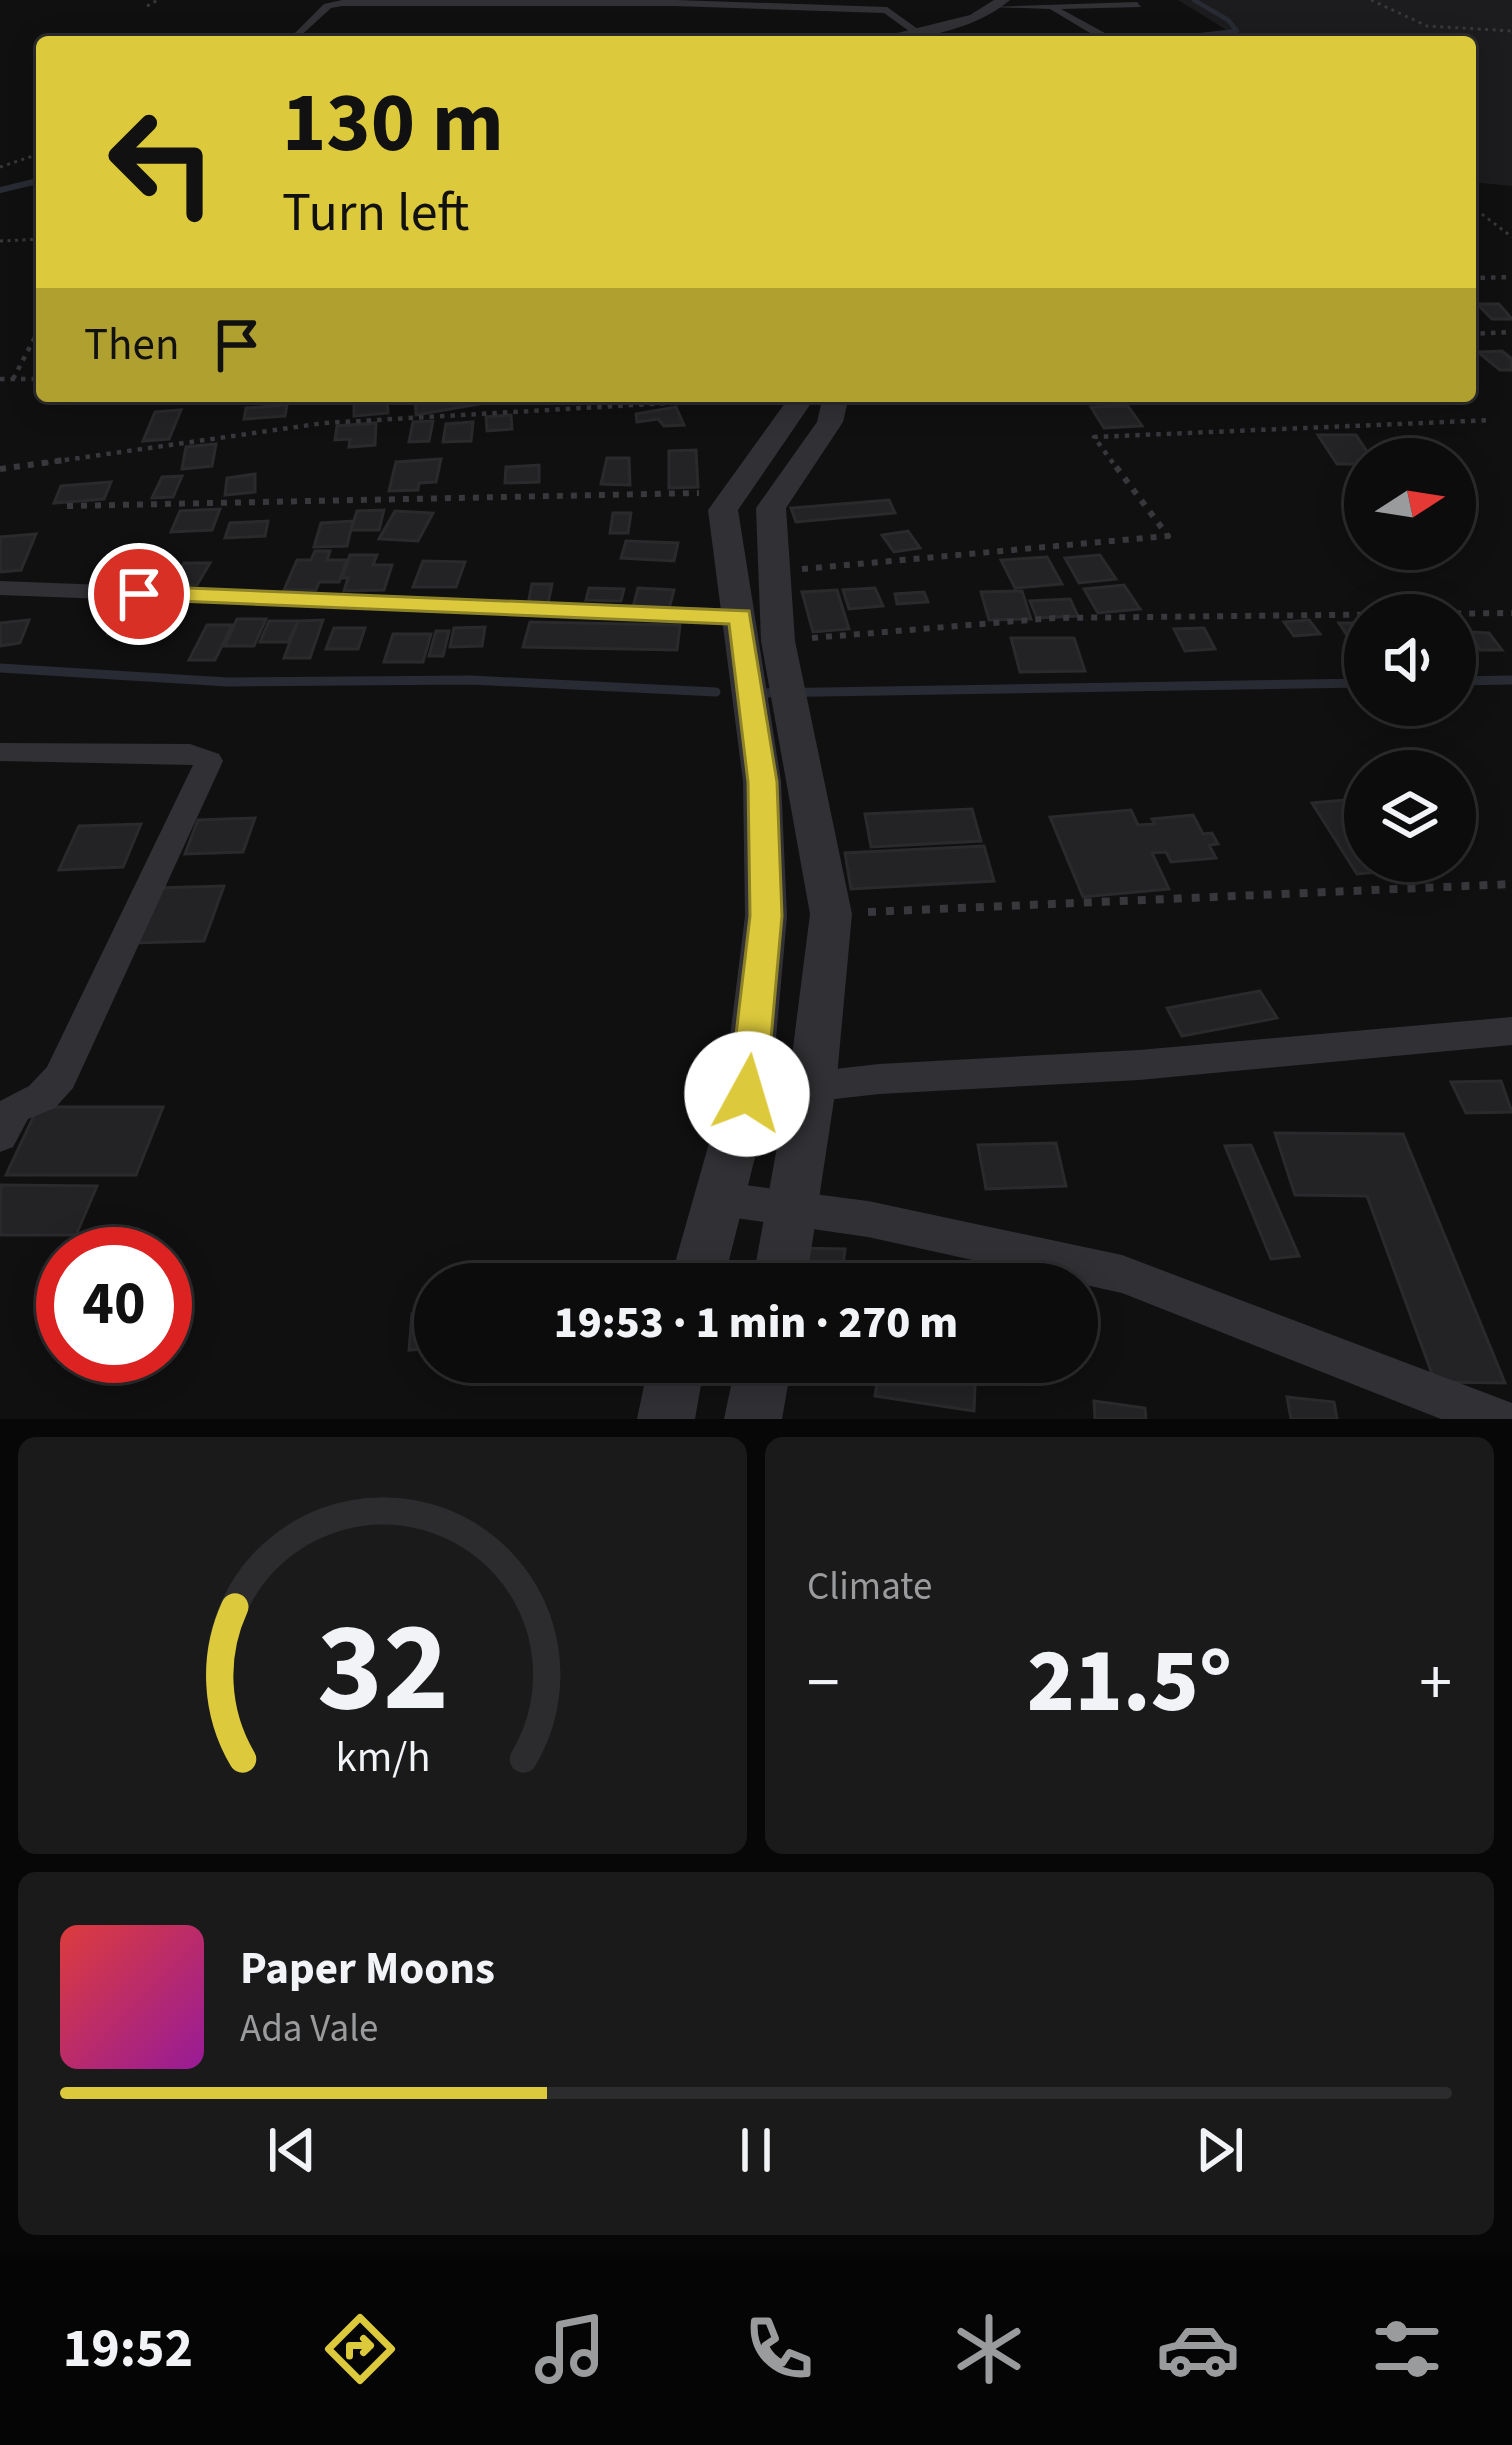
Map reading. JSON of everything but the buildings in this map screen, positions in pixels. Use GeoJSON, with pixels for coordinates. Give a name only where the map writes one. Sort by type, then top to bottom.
{"type":"FeatureCollection","features":[{"type":"Feature","properties":{"kind":"street"},"geometry":{"type":"LineString","coordinates":[[294,36],[328,6],[342,3],[668,2],[887,10],[917,32]]}},
{"type":"Feature","properties":{"kind":"street"},"geometry":{"type":"LineString","coordinates":[[897,36],[974,19],[999,4],[1051,8],[1137,5]]}},
{"type":"Feature","properties":{"kind":"street"},"geometry":{"type":"LineString","coordinates":[[1051,8],[1103,36]]}},
{"type":"Feature","properties":{"kind":"street"},"geometry":{"type":"LineString","coordinates":[[702,1263],[747,1094],[766,916],[763,782],[723,509],[798,402]]}},
{"type":"Feature","properties":{"kind":"street"},"geometry":{"type":"LineString","coordinates":[[783,1263],[812,1087],[831,914],[778,641],[771,508],[830,422],[835,402]]}},
{"type":"Feature","properties":{"kind":"street"},"geometry":{"type":"LineString","coordinates":[[0,588],[740,616]]}},
{"type":"Feature","properties":{"kind":"street"},"geometry":{"type":"LineString","coordinates":[[0,752],[190,753],[209,761],[60,1077],[42,1097],[15,1108],[0,1136]]}},
{"type":"Feature","properties":{"kind":"street"},"geometry":{"type":"LineString","coordinates":[[747,1094],[1512,1031]]}},
{"type":"Feature","properties":{"kind":"street"},"geometry":{"type":"LineString","coordinates":[[722,1199],[868,1219],[1122,1274],[1497,1419]]}},
{"type":"Feature","properties":{"kind":"street"},"geometry":{"type":"LineString","coordinates":[[666,1419],[673,1383]]}},
{"type":"Feature","properties":{"kind":"street"},"geometry":{"type":"LineString","coordinates":[[753,1419],[760,1383]]}},
{"type":"Feature","properties":{"kind":"path"},"geometry":{"type":"LineString","coordinates":[[147,6],[158,0]]}},
{"type":"Feature","properties":{"kind":"path"},"geometry":{"type":"LineString","coordinates":[[1371,0],[1427,26],[1512,31]]}},
{"type":"Feature","properties":{"kind":"path"},"geometry":{"type":"LineString","coordinates":[[0,167],[36,155]]}},
{"type":"Feature","properties":{"kind":"path"},"geometry":{"type":"LineString","coordinates":[[1476,210],[1512,237]]}},
{"type":"Feature","properties":{"kind":"path"},"geometry":{"type":"LineString","coordinates":[[0,241],[36,239]]}},
{"type":"Feature","properties":{"kind":"path"},"geometry":{"type":"LineString","coordinates":[[1476,278],[1512,277]]}},
{"type":"Feature","properties":{"kind":"path"},"geometry":{"type":"LineString","coordinates":[[1476,334],[1512,332]]}},
{"type":"Feature","properties":{"kind":"path"},"geometry":{"type":"LineString","coordinates":[[13,379],[36,335]]}},
{"type":"Feature","properties":{"kind":"path"},"geometry":{"type":"LineString","coordinates":[[0,379],[36,379]]}},
{"type":"Feature","properties":{"kind":"path"},"geometry":{"type":"LineString","coordinates":[[0,469],[325,423],[689,402]]}},
{"type":"Feature","properties":{"kind":"path"},"geometry":{"type":"LineString","coordinates":[[775,572],[1168,536],[1094,436],[1492,420]]}},
{"type":"Feature","properties":{"kind":"path"},"geometry":{"type":"LineString","coordinates":[[67,506],[736,492]]}},
{"type":"Feature","properties":{"kind":"path"},"geometry":{"type":"LineString","coordinates":[[778,641],[1054,618],[1512,613]]}},
{"type":"Feature","properties":{"kind":"path"},"geometry":{"type":"LineString","coordinates":[[831,914],[1512,884]]}},
{"type":"Feature","properties":{"kind":"shaded area"},"geometry":{"type":"Polygon","coordinates":[[[1178,0],[1512,0],[1512,186],[1476,183],[1476,36],[1236,36],[1178,0]]]}},
{"type":"Feature","properties":{"kind":"waterway"},"geometry":{"type":"LineString","coordinates":[[1193,36],[1237,31],[1228,20],[1194,0]]}},
{"type":"Feature","properties":{"kind":"waterway"},"geometry":{"type":"LineString","coordinates":[[0,190],[36,181]]}},
{"type":"Feature","properties":{"kind":"waterway"},"geometry":{"type":"LineString","coordinates":[[0,668],[227,682],[471,680],[716,692]]}},
{"type":"Feature","properties":{"kind":"waterway"},"geometry":{"type":"LineString","coordinates":[[1476,681],[1512,680]]}},
{"type":"Feature","properties":{"kind":"waterway"},"geometry":{"type":"LineString","coordinates":[[757,693],[1344,683]]}},
{"type":"Feature","properties":{"kind":"route"},"geometry":{"type":"LineString","coordinates":[[139,594],[740,616],[763,782],[766,916],[747,1094]]}}]}
